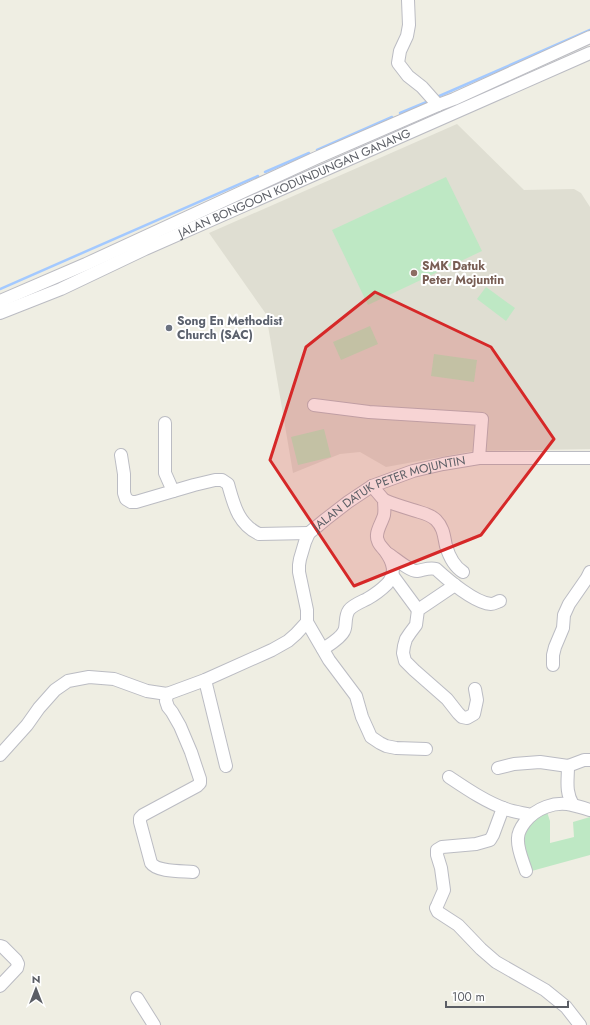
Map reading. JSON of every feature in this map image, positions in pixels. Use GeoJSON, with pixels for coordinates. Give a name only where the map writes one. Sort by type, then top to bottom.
{"type":"FeatureCollection","features":[{"type":"Feature","properties":{"kind":"street"},"geometry":{"type":"LineString","coordinates":[[408,0],[409,25],[407,36],[400,51],[398,63],[408,76],[422,87],[438,105]]}},
{"type":"Feature","properties":{"kind":"street"},"geometry":{"type":"LineString","coordinates":[[0,301],[316,158],[454,99],[590,37]]}},
{"type":"Feature","properties":{"kind":"street"},"geometry":{"type":"LineString","coordinates":[[571,45],[586,55]]}},
{"type":"Feature","properties":{"kind":"street","name":"JALAN BONGOON KODUNDUNGAN GANANG"},"geometry":{"type":"LineString","coordinates":[[0,314],[61,289],[153,246],[586,55]]}},
{"type":"Feature","properties":{"kind":"street"},"geometry":{"type":"LineString","coordinates":[[454,99],[461,110]]}},
{"type":"Feature","properties":{"kind":"street"},"geometry":{"type":"LineString","coordinates":[[314,405],[369,412],[482,419],[479,458]]}},
{"type":"Feature","properties":{"kind":"street"},"geometry":{"type":"LineString","coordinates":[[165,423],[165,473],[173,491]]}},
{"type":"Feature","properties":{"kind":"street"},"geometry":{"type":"LineString","coordinates":[[121,455],[124,474],[124,493],[126,499],[130,502],[136,502],[215,480],[222,480],[228,484],[233,503],[244,523],[254,532],[259,534],[310,533]]}},
{"type":"Feature","properties":{"kind":"street","name":"JALAN DATUK PETER MOJUNTIN"},"geometry":{"type":"LineString","coordinates":[[315,635],[307,610],[299,572],[301,552],[310,533],[342,506],[372,486],[413,471],[442,464],[479,458],[590,458]]}},
{"type":"Feature","properties":{"kind":"street"},"geometry":{"type":"LineString","coordinates":[[372,486],[384,500],[427,514],[438,522],[444,533],[450,557],[463,572]]}},
{"type":"Feature","properties":{"kind":"street"},"geometry":{"type":"LineString","coordinates":[[167,701],[207,686],[288,641],[296,634],[315,635],[335,640],[344,631],[346,616],[349,610],[377,592],[388,583],[393,576],[393,567],[377,537],[384,515],[384,500]]}},
{"type":"Feature","properties":{"kind":"street"},"geometry":{"type":"LineString","coordinates":[[386,552],[415,571],[432,568],[436,569],[467,594],[480,601],[489,604],[500,601]]}},
{"type":"Feature","properties":{"kind":"street"},"geometry":{"type":"LineString","coordinates":[[553,665],[553,655],[563,628],[564,615],[569,604],[590,572]]}},
{"type":"Feature","properties":{"kind":"street"},"geometry":{"type":"LineString","coordinates":[[393,576],[418,610],[416,625],[406,639],[404,646],[403,653],[405,661],[447,699],[458,713],[467,718],[474,714],[477,700],[475,689]]}},
{"type":"Feature","properties":{"kind":"street"},"geometry":{"type":"LineString","coordinates":[[418,610],[455,585]]}},
{"type":"Feature","properties":{"kind":"street"},"geometry":{"type":"LineString","coordinates":[[315,635],[329,660],[356,696],[362,717],[371,737],[386,746],[396,748],[426,749]]}},
{"type":"Feature","properties":{"kind":"street"},"geometry":{"type":"LineString","coordinates":[[0,755],[27,725],[39,708],[55,690],[68,681],[89,677],[114,679],[147,691],[167,701],[191,752],[200,783],[142,815],[140,822],[153,866],[162,869],[192,872]]}},
{"type":"Feature","properties":{"kind":"street"},"geometry":{"type":"LineString","coordinates":[[207,686],[226,766]]}},
{"type":"Feature","properties":{"kind":"street"},"geometry":{"type":"LineString","coordinates":[[498,768],[514,764],[535,762],[568,766],[584,760],[590,760]]}},
{"type":"Feature","properties":{"kind":"street"},"geometry":{"type":"LineString","coordinates":[[568,766],[567,790],[573,805]]}},
{"type":"Feature","properties":{"kind":"street"},"geometry":{"type":"LineString","coordinates":[[449,777],[494,804],[503,808],[531,815]]}},
{"type":"Feature","properties":{"kind":"street"},"geometry":{"type":"LineString","coordinates":[[526,871],[518,847],[518,838],[522,827],[531,815],[540,809],[551,805],[562,804],[573,805],[590,810]]}},
{"type":"Feature","properties":{"kind":"street"},"geometry":{"type":"LineString","coordinates":[[503,808],[490,840],[476,844],[442,847],[437,850],[444,890],[437,906],[437,910],[439,914],[458,925],[496,962],[545,990],[556,998],[566,1007],[580,1025]]}},
{"type":"Feature","properties":{"kind":"street"},"geometry":{"type":"LineString","coordinates":[[0,946],[3,947],[16,960],[18,964],[17,968],[0,986]]}},
{"type":"Feature","properties":{"kind":"street"},"geometry":{"type":"LineString","coordinates":[[137,998],[154,1025]]}},
{"type":"Feature","properties":{"kind":"highlighted area"},"geometry":{"type":"Polygon","coordinates":[[[375,292],[491,347],[554,439],[481,535],[354,586],[270,460],[306,347],[375,292]]]}},
{"type":"Feature","properties":{"kind":"shaded area","name":"SMK Datuk Peter Mojuntin"},"geometry":{"type":"Polygon","coordinates":[[[457,124],[524,190],[574,189],[581,193],[590,207],[590,449],[474,451],[386,467],[360,452],[340,454],[293,473],[266,314],[209,233],[457,124]]]}},
{"type":"Feature","properties":{"kind":"green space"},"geometry":{"type":"Polygon","coordinates":[[[446,177],[482,251],[368,305],[332,230],[446,177]]]}},
{"type":"Feature","properties":{"kind":"green space"},"geometry":{"type":"Polygon","coordinates":[[[486,287],[515,308],[506,321],[477,299],[486,287]]]}},
{"type":"Feature","properties":{"kind":"green space"},"geometry":{"type":"Polygon","coordinates":[[[370,326],[378,344],[341,360],[333,342],[370,326]]]}},
{"type":"Feature","properties":{"kind":"green space"},"geometry":{"type":"Polygon","coordinates":[[[434,354],[477,360],[474,382],[431,376],[434,354]]]}},
{"type":"Feature","properties":{"kind":"green space"},"geometry":{"type":"Polygon","coordinates":[[[324,429],[331,457],[298,465],[291,437],[324,429]]]}},
{"type":"Feature","properties":{"kind":"green space"},"geometry":{"type":"Polygon","coordinates":[[[546,809],[550,821],[550,843],[574,837],[573,822],[590,817],[590,855],[528,872],[520,849],[525,826],[546,809]]]}},
{"type":"Feature","properties":{"kind":"waterway"},"geometry":{"type":"LineString","coordinates":[[437,97],[590,30]]}},
{"type":"Feature","properties":{"kind":"waterway"},"geometry":{"type":"LineString","coordinates":[[400,113],[429,101]]}},
{"type":"Feature","properties":{"kind":"waterway"},"geometry":{"type":"LineString","coordinates":[[317,150],[392,117]]}},
{"type":"Feature","properties":{"kind":"waterway"},"geometry":{"type":"LineString","coordinates":[[265,172],[309,153]]}},
{"type":"Feature","properties":{"kind":"waterway"},"geometry":{"type":"LineString","coordinates":[[0,289],[258,176]]}},
{"type":"Feature","properties":{"kind":"place","name":"SMK Datuk Peter Mojuntin"},"geometry":{"type":"Point","coordinates":[414,273]}},
{"type":"Feature","properties":{"kind":"place","name":"Song En Methodist Church (SAC)"},"geometry":{"type":"Point","coordinates":[169,328]}}]}
